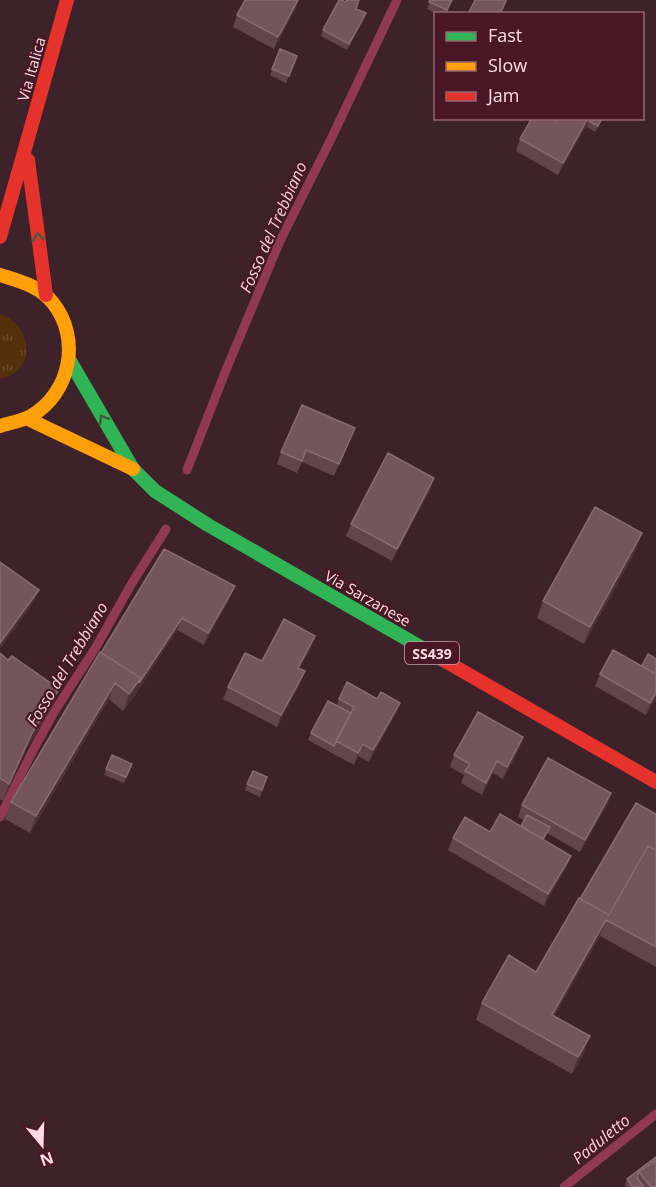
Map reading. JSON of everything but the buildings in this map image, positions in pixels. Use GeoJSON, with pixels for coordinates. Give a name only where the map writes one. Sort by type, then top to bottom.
{"type":"FeatureCollection","features":[{"type":"Feature","properties":{"kind":"main road","name":"Via Italica"},"geometry":{"type":"LineString","coordinates":[[0,237],[67,0]]}},
{"type":"Feature","properties":{"kind":"main road","name":"Via Italica"},"geometry":{"type":"LineString","coordinates":[[26,147],[46,295]]}},
{"type":"Feature","properties":{"kind":"main road","name":"SS439"},"geometry":{"type":"LineString","coordinates":[[0,276],[14,277],[31,284],[46,295],[61,314],[69,336],[70,361],[65,379],[56,395],[44,409],[28,419],[0,426]]}},
{"type":"Feature","properties":{"kind":"main road","name":"SS439"},"geometry":{"type":"LineString","coordinates":[[70,361],[133,469]]}},
{"type":"Feature","properties":{"kind":"main road","name":"SS439"},"geometry":{"type":"LineString","coordinates":[[28,419],[133,469]]}},
{"type":"Feature","properties":{"kind":"main road","name":"Via Sarzanese"},"geometry":{"type":"LineString","coordinates":[[133,469],[155,491],[208,525],[656,782]]}},
{"type":"Feature","properties":{"kind":"green space"},"geometry":{"type":"Polygon","coordinates":[[[0,314],[19,328],[26,348],[25,359],[20,368],[12,375],[0,379],[0,314]]]}},
{"type":"Feature","properties":{"kind":"waterway","name":"Fosso del Trebbiano"},"geometry":{"type":"LineString","coordinates":[[187,470],[280,241],[397,0]]}},
{"type":"Feature","properties":{"kind":"waterway","name":"Fosso del Trebbiano"},"geometry":{"type":"LineString","coordinates":[[0,817],[54,712],[96,647],[166,529]]}},
{"type":"Feature","properties":{"kind":"waterway","name":"Paduletto"},"geometry":{"type":"LineString","coordinates":[[564,1187],[656,1114]]}},
{"type":"Feature","properties":{"kind":"traffic: fast"},"geometry":{"type":"LineString","coordinates":[[70,361],[133,469],[155,491],[208,525],[445,661]]}},
{"type":"Feature","properties":{"kind":"traffic: slow"},"geometry":{"type":"LineString","coordinates":[[0,275],[29,285],[48,297],[62,317],[69,348],[68,364],[63,379],[45,406],[27,418],[0,426]]}},
{"type":"Feature","properties":{"kind":"traffic: slow"},"geometry":{"type":"LineString","coordinates":[[28,419],[133,469]]}},
{"type":"Feature","properties":{"kind":"traffic: jam"},"geometry":{"type":"LineString","coordinates":[[0,237],[67,0]]}},
{"type":"Feature","properties":{"kind":"traffic: jam"},"geometry":{"type":"LineString","coordinates":[[28,160],[46,295]]}},
{"type":"Feature","properties":{"kind":"traffic: jam"},"geometry":{"type":"LineString","coordinates":[[445,661],[656,782]]}}]}
